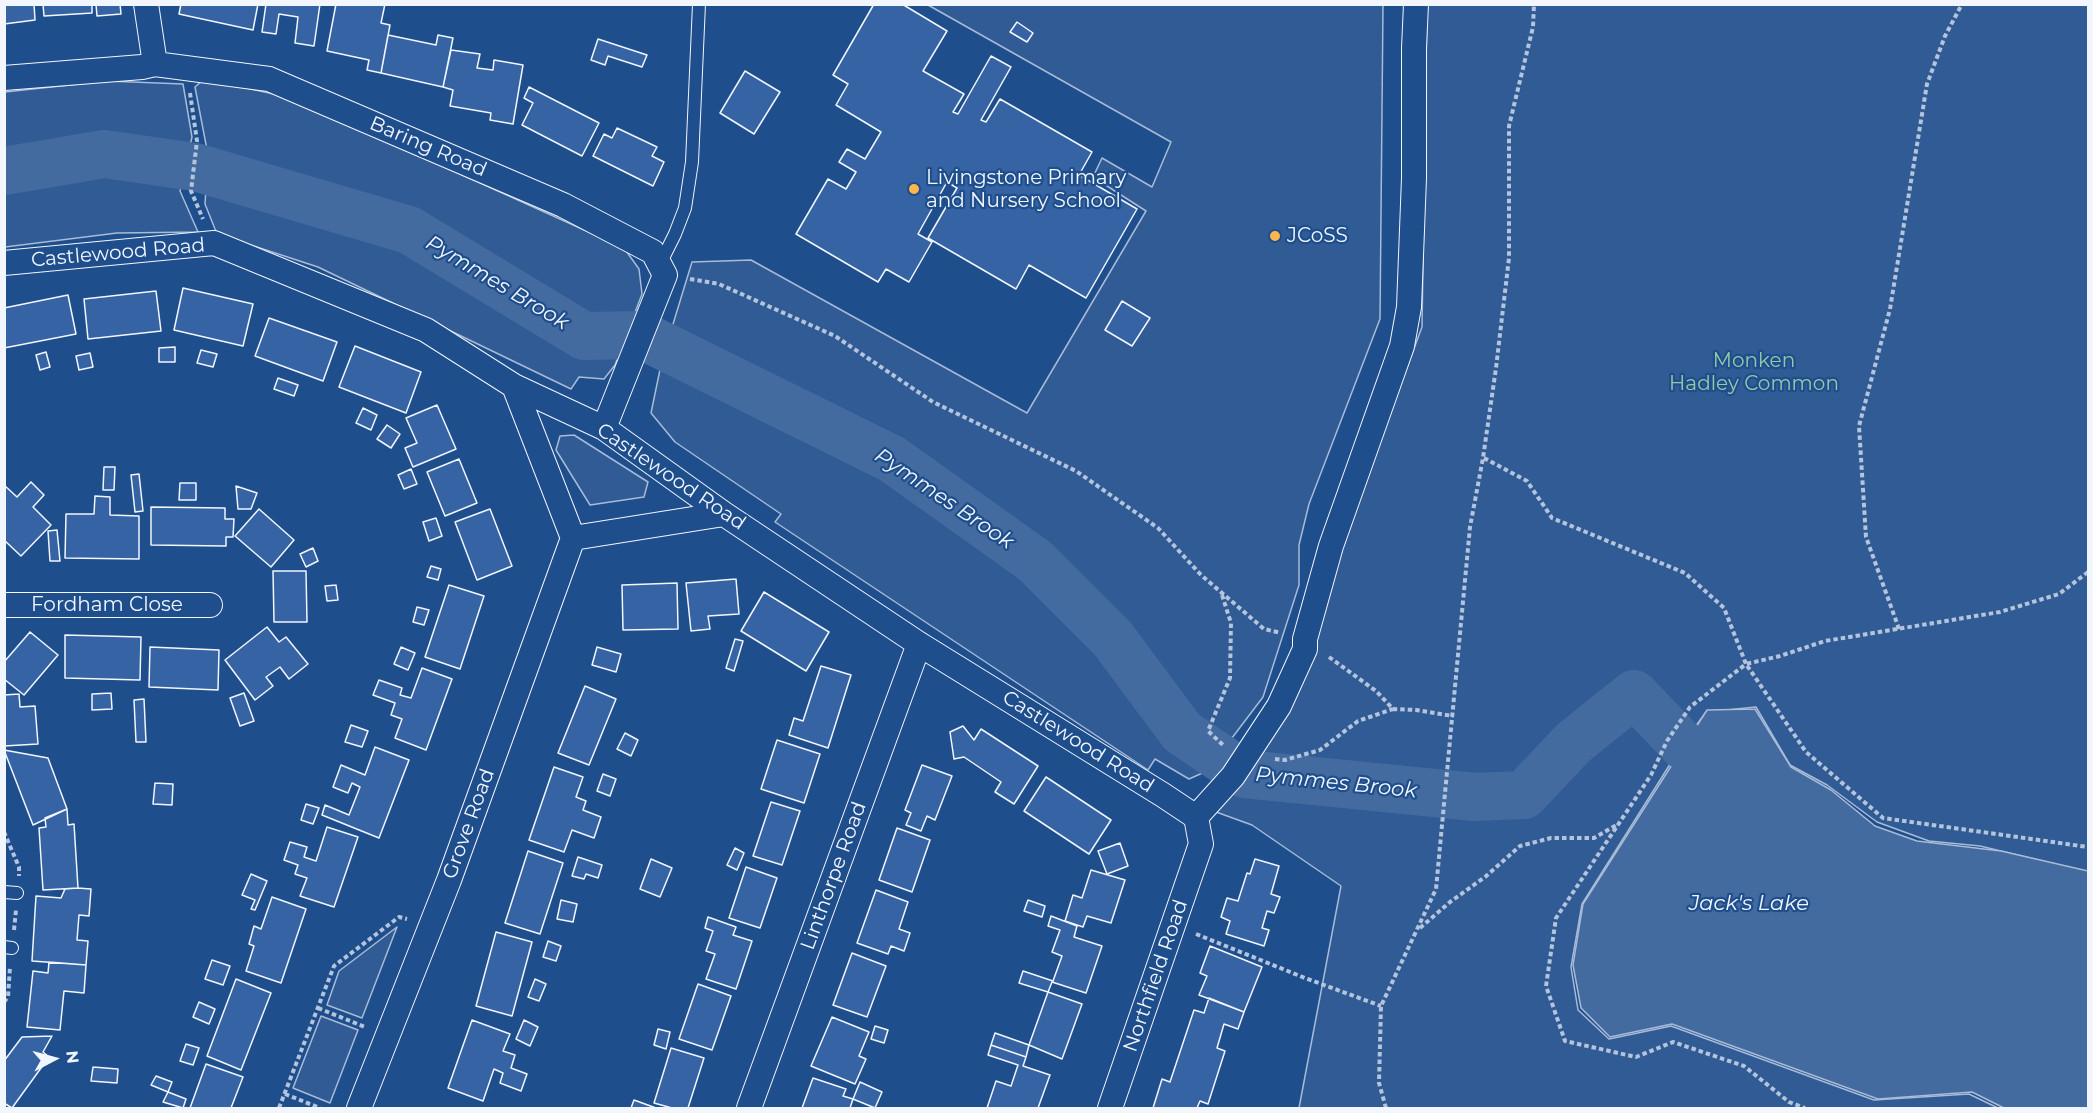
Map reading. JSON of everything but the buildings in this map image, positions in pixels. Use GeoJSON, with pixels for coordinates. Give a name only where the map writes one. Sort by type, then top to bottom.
{"type":"FeatureCollection","features":[{"type":"Feature","properties":{"kind":"street"},"geometry":{"type":"LineString","coordinates":[[146,4],[155,64]]}},
{"type":"Feature","properties":{"kind":"street"},"geometry":{"type":"LineString","coordinates":[[1196,817],[1237,769],[1279,706],[1305,649],[1305,639],[1331,546],[1402,346],[1409,307],[1414,178],[1416,4]]}},
{"type":"Feature","properties":{"kind":"street","name":"Baring Road"},"geometry":{"type":"LineString","coordinates":[[4,78],[155,64],[269,79],[563,205],[653,252],[662,270]]}},
{"type":"Feature","properties":{"kind":"street","name":"Castlewood Road"},"geometry":{"type":"LineString","coordinates":[[4,263],[214,243],[426,330],[514,386],[604,428],[724,514],[919,644],[1196,817]]}},
{"type":"Feature","properties":{"kind":"street"},"geometry":{"type":"LineString","coordinates":[[604,428],[654,303],[662,270]]}},
{"type":"Feature","properties":{"kind":"street"},"geometry":{"type":"LineString","coordinates":[[514,386],[573,538],[724,514]]}},
{"type":"Feature","properties":{"kind":"street","name":"Grove Road"},"geometry":{"type":"LineString","coordinates":[[359,1108],[431,926],[573,538]]}},
{"type":"Feature","properties":{"kind":"street","name":"Fordham Close"},"geometry":{"type":"LineString","coordinates":[[4,605],[210,604]]}},
{"type":"Feature","properties":{"kind":"street","name":"Linthorpe Road"},"geometry":{"type":"LineString","coordinates":[[749,1108],[919,644]]}},
{"type":"Feature","properties":{"kind":"street","name":"Northfield Road"},"geometry":{"type":"LineString","coordinates":[[1110,1108],[1201,844],[1196,817]]}},
{"type":"Feature","properties":{"kind":"lane"},"geometry":{"type":"LineString","coordinates":[[662,270],[685,208],[692,162],[699,4]]}},
{"type":"Feature","properties":{"kind":"path"},"geometry":{"type":"LineString","coordinates":[[1386,1108],[1379,1083],[1381,1006],[1436,889],[1468,538],[1483,458],[1509,258],[1509,126],[1533,27],[1534,4]]}},
{"type":"Feature","properties":{"kind":"path"},"geometry":{"type":"LineString","coordinates":[[1899,629],[1866,537],[1859,426],[1890,309],[1927,84],[1945,36],[1962,4]]}},
{"type":"Feature","properties":{"kind":"path"},"geometry":{"type":"LineString","coordinates":[[187,68],[197,141],[191,191]]}},
{"type":"Feature","properties":{"kind":"path"},"geometry":{"type":"LineString","coordinates":[[662,270],[719,284],[835,336],[933,402],[1076,471],[1158,528],[1201,575],[1264,629],[1305,639],[1376,691],[1393,709],[1453,716]]}},
{"type":"Feature","properties":{"kind":"path"},"geometry":{"type":"LineString","coordinates":[[1483,458],[1527,481],[1552,519],[1685,573],[1725,608],[1746,664],[1806,752],[1883,818],[2088,847]]}},
{"type":"Feature","properties":{"kind":"path"},"geometry":{"type":"LineString","coordinates":[[1805,1108],[1789,1101],[1744,1066],[1673,1042],[1636,1057],[1565,1041],[1546,986],[1556,918],[1651,775],[1667,741],[1690,707],[1746,664],[1780,656],[1825,641],[2000,612],[2059,594],[2088,572]]}},
{"type":"Feature","properties":{"kind":"path"},"geometry":{"type":"LineString","coordinates":[[1419,928],[1520,846],[1551,838],[1594,838],[1620,823]]}},
{"type":"Feature","properties":{"kind":"path"},"geometry":{"type":"LineString","coordinates":[[4,832],[19,867],[11,892],[8,997],[4,1002]]}},
{"type":"Feature","properties":{"kind":"path"},"geometry":{"type":"LineString","coordinates":[[279,1108],[334,966],[399,917],[431,926]]}},
{"type":"Feature","properties":{"kind":"path"},"geometry":{"type":"LineString","coordinates":[[1173,925],[1381,1006]]}},
{"type":"Feature","properties":{"kind":"path"},"geometry":{"type":"LineString","coordinates":[[318,1008],[387,1036]]}},
{"type":"Feature","properties":{"kind":"path"},"geometry":{"type":"LineString","coordinates":[[285,1094],[320,1108]]}},
{"type":"Feature","properties":{"kind":"shaded area"},"geometry":{"type":"Polygon","coordinates":[[[928,5],[1383,5],[1380,319],[1309,504],[1299,545],[1299,585],[1263,697],[1207,771],[1189,779],[1155,759],[1148,770],[775,522],[781,514],[675,442],[651,413],[662,360],[692,262],[751,260],[1027,413],[1146,211],[1093,177],[1102,158],[1152,187],[1171,142],[928,5]]]}},
{"type":"Feature","properties":{"kind":"shaded area","name":"Monken Hadley Common"},"geometry":{"type":"Polygon","coordinates":[[[1427,5],[2088,5],[2088,872],[1980,846],[1929,841],[1877,822],[1827,785],[1790,765],[1756,707],[1706,712],[1684,742],[1582,904],[1571,967],[1578,1010],[1609,1039],[1671,1026],[1874,1100],[1969,1094],[1998,1108],[1299,1108],[1341,886],[1252,825],[1205,808],[1279,707],[1422,327],[1427,5]]]}},
{"type":"Feature","properties":{"kind":"shaded area"},"geometry":{"type":"Polygon","coordinates":[[[204,79],[283,96],[321,111],[624,248],[639,269],[642,294],[615,365],[604,379],[579,377],[571,389],[318,267],[217,234],[205,204],[208,155],[195,87],[204,79]]]}},
{"type":"Feature","properties":{"kind":"shaded area"},"geometry":{"type":"Polygon","coordinates":[[[107,81],[183,84],[192,137],[180,191],[198,232],[117,233],[5,247],[5,92],[107,81]]]}},
{"type":"Feature","properties":{"kind":"shaded area"},"geometry":{"type":"Polygon","coordinates":[[[574,435],[648,482],[644,497],[590,505],[556,450],[560,436],[574,435]]]}},
{"type":"Feature","properties":{"kind":"shaded area"},"geometry":{"type":"Polygon","coordinates":[[[397,927],[362,1018],[327,1005],[339,971],[397,927]]]}},
{"type":"Feature","properties":{"kind":"shaded area"},"geometry":{"type":"Polygon","coordinates":[[[321,1016],[358,1030],[330,1103],[293,1088],[321,1016]]]}},
{"type":"Feature","properties":{"kind":"water","name":"Jack's Lake"},"geometry":{"type":"Polygon","coordinates":[[[1755,709],[1791,767],[1831,790],[1875,826],[1917,841],[2001,851],[2088,871],[2088,1108],[2004,1108],[1972,1092],[1878,1099],[1672,1024],[1610,1037],[1581,1008],[1573,965],[1583,904],[1707,710],[1755,709]]]}},
{"type":"Feature","properties":{"kind":"waterway","name":"Pymmes Brook"},"geometry":{"type":"LineString","coordinates":[[4,171],[104,154],[195,167],[409,230],[584,336],[641,335],[892,459],[1035,561],[1113,639],[1182,732],[1244,774],[1475,797],[1524,795],[1573,743],[1634,694],[1684,746]]}},
{"type":"Feature","properties":{"kind":"place","name":"Livingstone Primary and Nursery School"},"geometry":{"type":"Point","coordinates":[914,189]}},
{"type":"Feature","properties":{"kind":"place","name":"JCoSS"},"geometry":{"type":"Point","coordinates":[1275,236]}}]}
